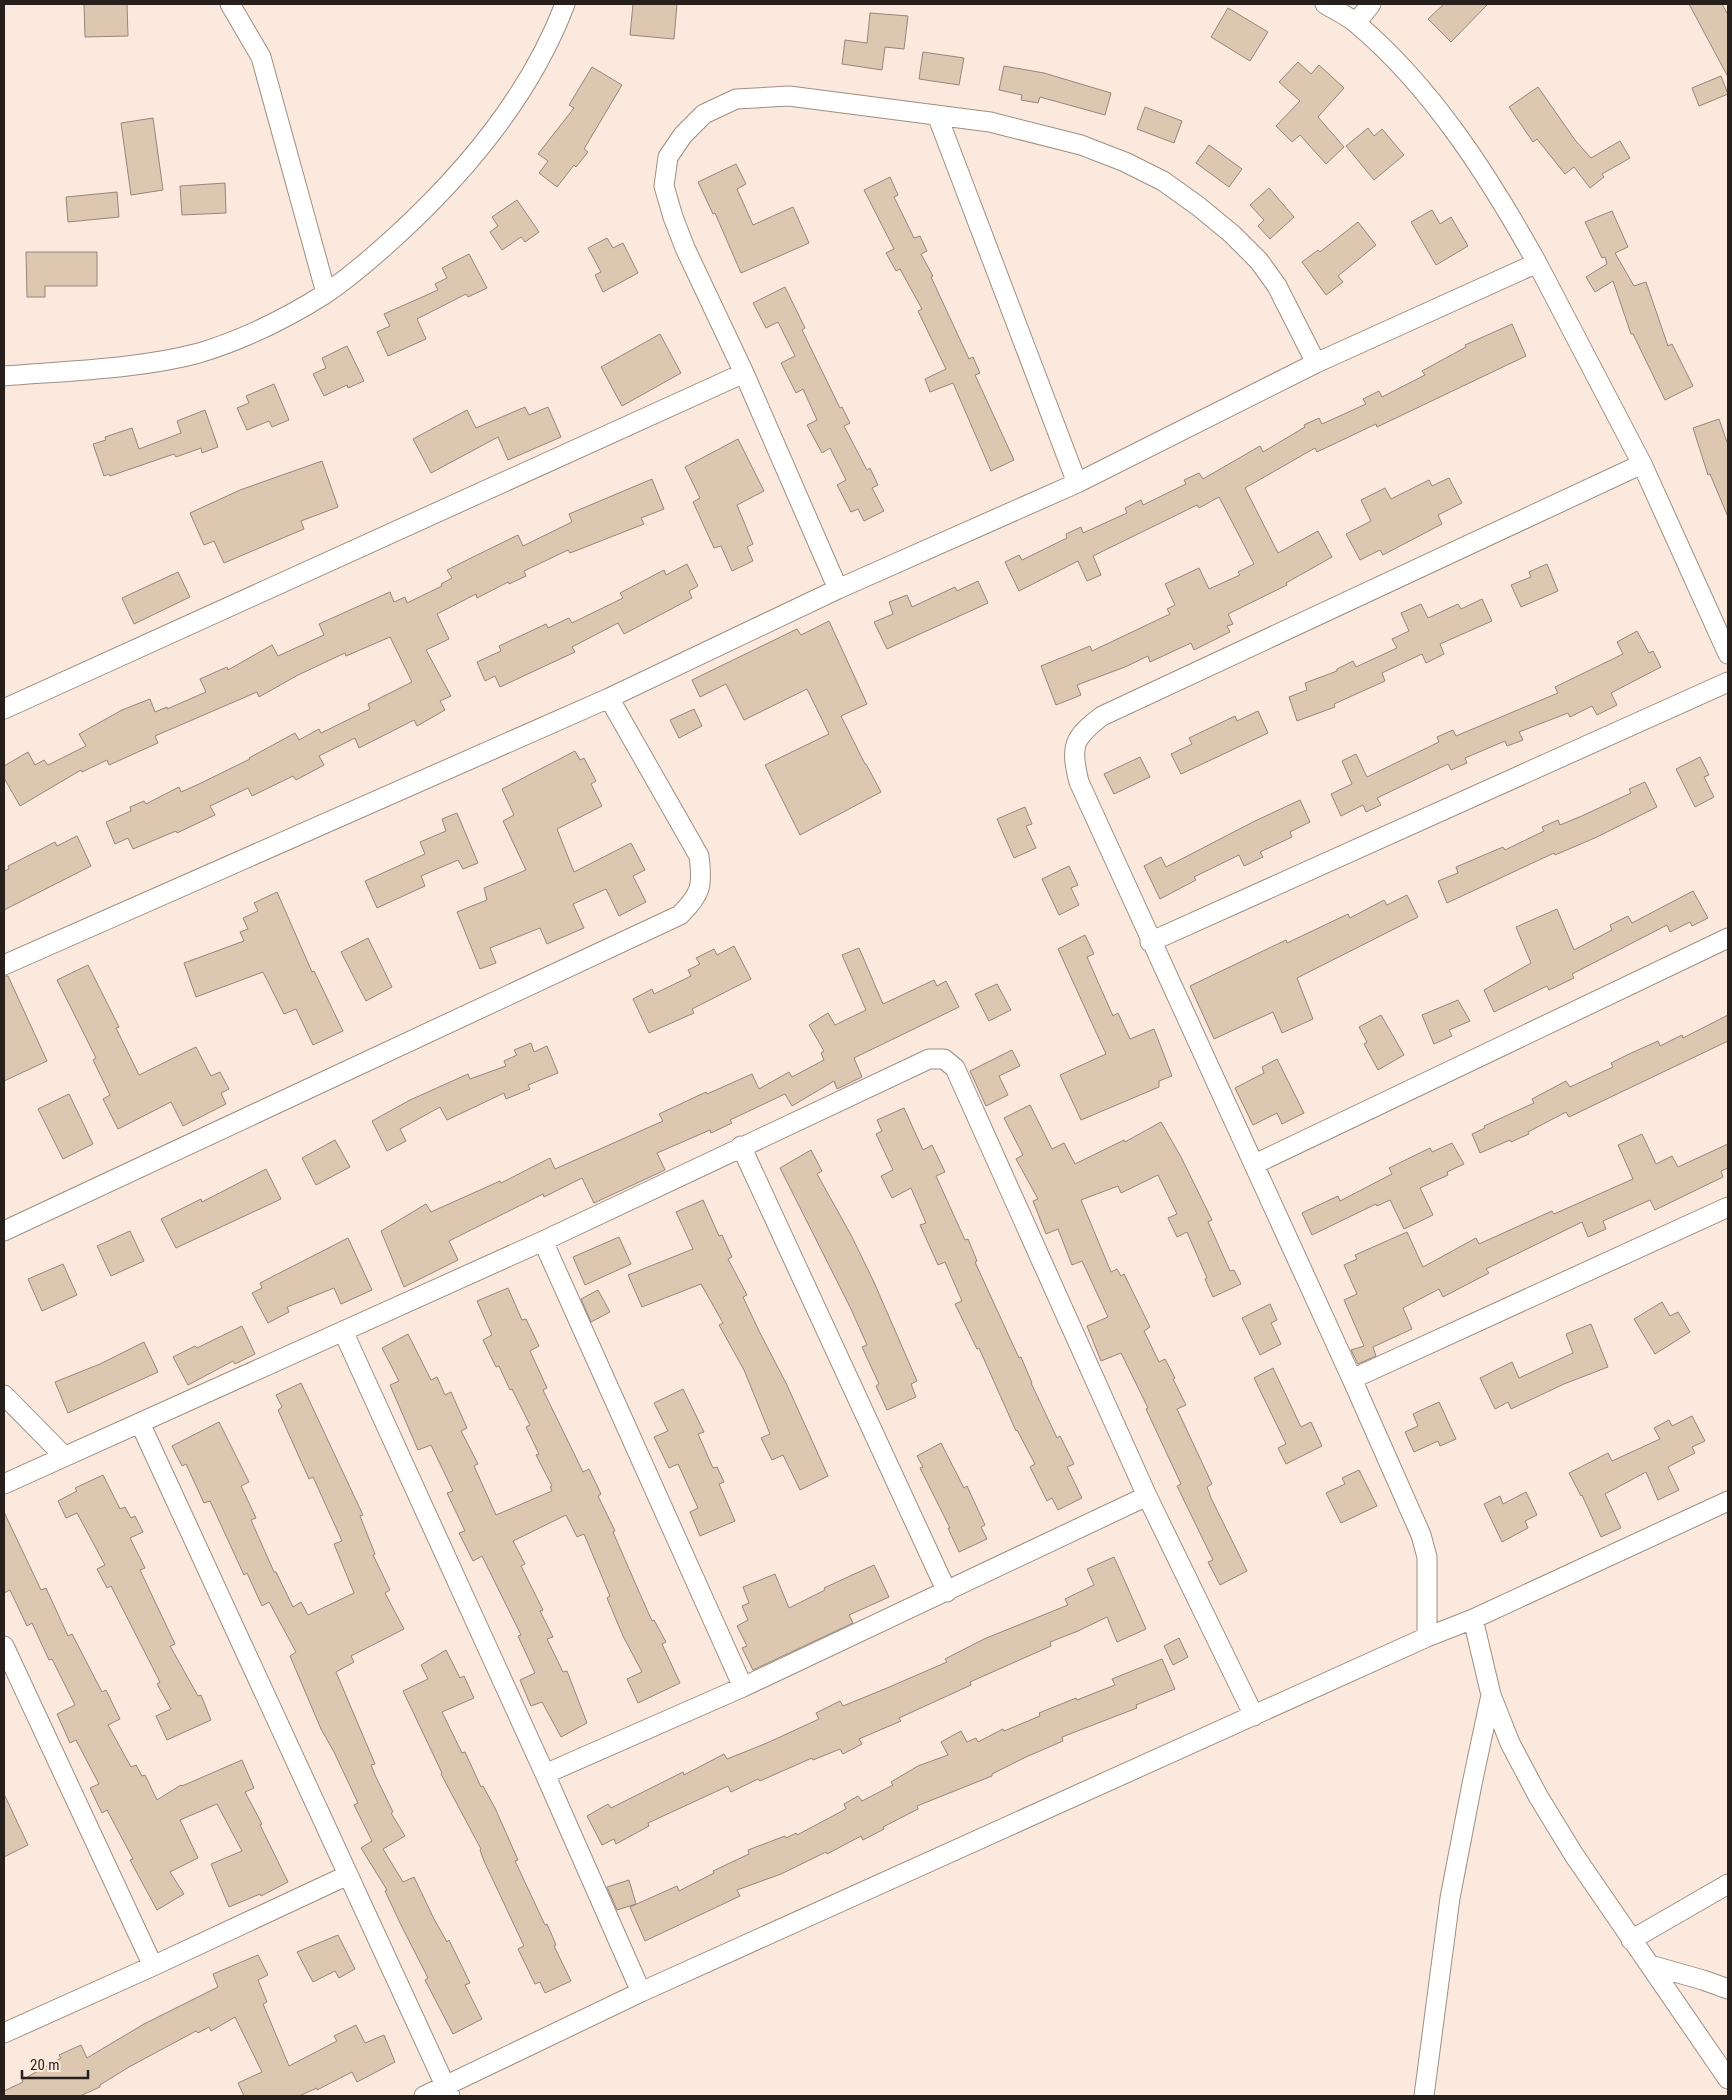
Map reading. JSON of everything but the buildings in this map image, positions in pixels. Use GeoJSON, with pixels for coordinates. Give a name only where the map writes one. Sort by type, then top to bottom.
{"type":"FeatureCollection","features":[{"type":"Feature","properties":{"kind":"street"},"geometry":{"type":"LineString","coordinates":[[230,4],[261,57],[326,293]]}},
{"type":"Feature","properties":{"kind":"street"},"geometry":{"type":"LineString","coordinates":[[4,376],[157,362],[199,352],[240,337],[287,316],[326,293],[376,254],[420,214],[469,162],[515,102],[558,24],[565,4]]}},
{"type":"Feature","properties":{"kind":"street"},"geometry":{"type":"LineString","coordinates":[[1325,4],[1356,23],[1394,60],[1433,104],[1471,153],[1511,214],[1642,464],[1728,654]]}},
{"type":"Feature","properties":{"kind":"street"},"geometry":{"type":"LineString","coordinates":[[1356,23],[1371,4]]}},
{"type":"Feature","properties":{"kind":"street"},"geometry":{"type":"LineString","coordinates":[[838,589],[744,373],[685,248],[664,186],[668,158],[683,135],[704,114],[736,99],[789,96],[990,122],[1081,145],[1126,162],[1163,181],[1198,206],[1232,234],[1259,261],[1278,286],[1316,363]]}},
{"type":"Feature","properties":{"kind":"street"},"geometry":{"type":"LineString","coordinates":[[938,115],[1077,482]]}},
{"type":"Feature","properties":{"kind":"street"},"geometry":{"type":"LineString","coordinates":[[4,965],[609,698],[838,589],[1077,482],[1316,363],[1537,263]]}},
{"type":"Feature","properties":{"kind":"street"},"geometry":{"type":"LineString","coordinates":[[4,709],[744,373]]}},
{"type":"Feature","properties":{"kind":"street"},"geometry":{"type":"LineString","coordinates":[[1427,1637],[1427,1557],[1421,1536],[1352,1379],[1150,942],[1079,782],[1075,765],[1075,745],[1085,729],[1102,716],[1642,464]]}},
{"type":"Feature","properties":{"kind":"street"},"geometry":{"type":"LineString","coordinates":[[1150,942],[1728,682]]}},
{"type":"Feature","properties":{"kind":"street"},"geometry":{"type":"LineString","coordinates":[[4,1231],[680,915],[695,900],[702,879],[699,856],[609,698]]}},
{"type":"Feature","properties":{"kind":"street"},"geometry":{"type":"LineString","coordinates":[[1254,1164],[1728,938]]}},
{"type":"Feature","properties":{"kind":"street"},"geometry":{"type":"LineString","coordinates":[[4,1484],[543,1241],[929,1059],[944,1059],[955,1068],[1146,1496],[1254,1716]]}},
{"type":"Feature","properties":{"kind":"street"},"geometry":{"type":"LineString","coordinates":[[741,1146],[947,1592]]}},
{"type":"Feature","properties":{"kind":"street"},"geometry":{"type":"LineString","coordinates":[[1352,1379],[1728,1207]]}},
{"type":"Feature","properties":{"kind":"street"},"geometry":{"type":"LineString","coordinates":[[543,1241],[743,1687]]}},
{"type":"Feature","properties":{"kind":"street"},"geometry":{"type":"LineString","coordinates":[[343,1331],[545,1774],[641,1992]]}},
{"type":"Feature","properties":{"kind":"street"},"geometry":{"type":"LineString","coordinates":[[4,1395],[64,1456]]}},
{"type":"Feature","properties":{"kind":"street"},"geometry":{"type":"LineString","coordinates":[[140,1422],[447,2091]]}},
{"type":"Feature","properties":{"kind":"street"},"geometry":{"type":"LineString","coordinates":[[545,1774],[743,1687],[947,1592],[1146,1496]]}},
{"type":"Feature","properties":{"kind":"street"},"geometry":{"type":"LineString","coordinates":[[424,2096],[447,2091],[641,1992],[1427,1637],[1472,1619],[1728,1501]]}},
{"type":"Feature","properties":{"kind":"street"},"geometry":{"type":"LineString","coordinates":[[1472,1619],[1491,1695],[1510,1743],[1538,1796],[1574,1855],[1631,1940],[1728,2079]]}},
{"type":"Feature","properties":{"kind":"street"},"geometry":{"type":"LineString","coordinates":[[4,1646],[153,1966]]}},
{"type":"Feature","properties":{"kind":"street"},"geometry":{"type":"LineString","coordinates":[[1424,2096],[1450,1898],[1491,1695]]}},
{"type":"Feature","properties":{"kind":"street"},"geometry":{"type":"LineString","coordinates":[[4,2033],[348,1875]]}},
{"type":"Feature","properties":{"kind":"street"},"geometry":{"type":"LineString","coordinates":[[1631,1940],[1728,1884]]}},
{"type":"Feature","properties":{"kind":"street"},"geometry":{"type":"LineString","coordinates":[[1650,1965],[1728,1989]]}}]}
